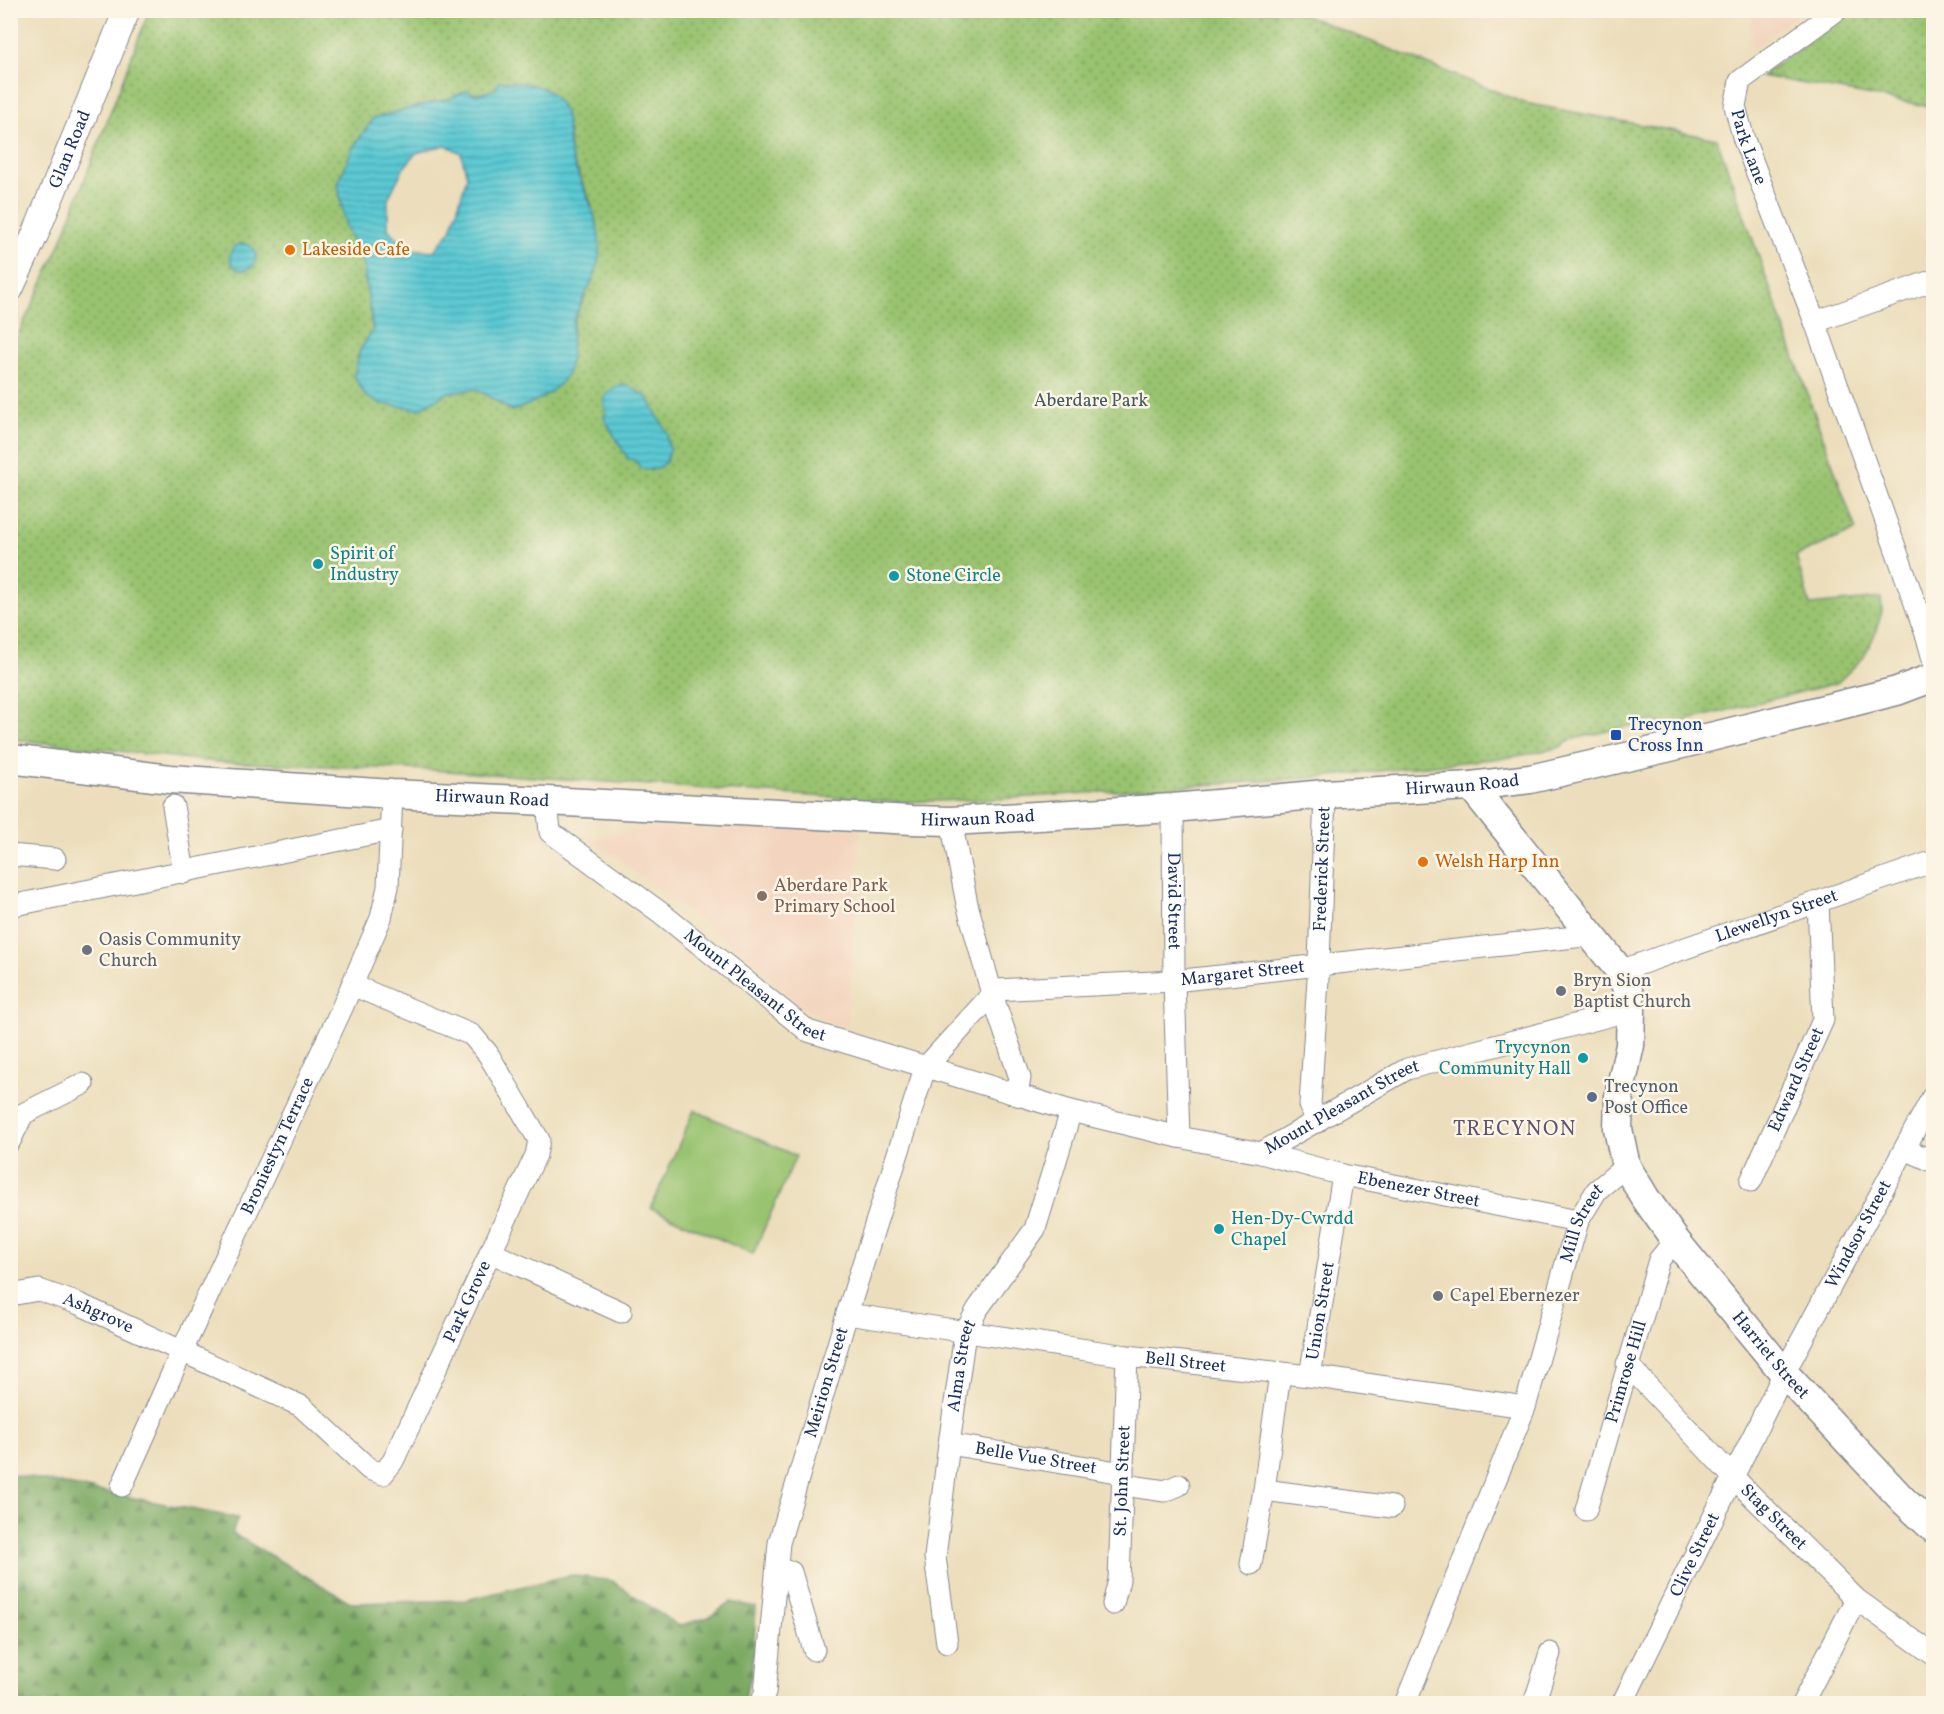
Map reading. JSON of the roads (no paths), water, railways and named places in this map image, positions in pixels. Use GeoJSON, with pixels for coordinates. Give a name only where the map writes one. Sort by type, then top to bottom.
{"type":"FeatureCollection","features":[{"type":"Feature","properties":{"kind":"main road","name":"Hirwaun Road"},"geometry":{"type":"LineString","coordinates":[[10,759],[170,779],[392,794],[951,821],[1173,808],[1325,794],[1471,786],[1530,778],[1666,748],[1897,691],[1934,677]]}},
{"type":"Feature","properties":{"kind":"main road"},"geometry":{"type":"LineString","coordinates":[[1471,786],[1620,970],[1629,994],[1631,1010],[1630,1045],[1619,1096],[1618,1118],[1618,1129],[1626,1166]]}},
{"type":"Feature","properties":{"kind":"main road","name":"Harriet Street"},"geometry":{"type":"LineString","coordinates":[[1626,1166],[1675,1240],[1784,1373],[1934,1530]]}},
{"type":"Feature","properties":{"kind":"street","name":"Glan Road"},"geometry":{"type":"LineString","coordinates":[[10,289],[35,235],[127,10]]}},
{"type":"Feature","properties":{"kind":"street","name":"Park Lane"},"geometry":{"type":"LineString","coordinates":[[1837,10],[1740,81],[1735,106],[1744,140],[1815,322],[1927,637],[1934,663]]}},
{"type":"Feature","properties":{"kind":"street"},"geometry":{"type":"LineString","coordinates":[[1815,322],[1934,280]]}},
{"type":"Feature","properties":{"kind":"street","name":"Broniestyn Terrace"},"geometry":{"type":"LineString","coordinates":[[122,1486],[381,918],[388,887],[392,794]]}},
{"type":"Feature","properties":{"kind":"street","name":"Frederick Street"},"geometry":{"type":"LineString","coordinates":[[1317,1122],[1310,1105],[1319,963],[1325,794]]}},
{"type":"Feature","properties":{"kind":"street","name":"Mount Pleasant Street"},"geometry":{"type":"LineString","coordinates":[[547,801],[550,832],[661,913],[808,1030],[924,1068],[1071,1111],[1179,1137],[1261,1153],[1407,1069],[1631,1010]]}},
{"type":"Feature","properties":{"kind":"street"},"geometry":{"type":"LineString","coordinates":[[173,806],[184,873]]}},
{"type":"Feature","properties":{"kind":"street","name":"David Street"},"geometry":{"type":"LineString","coordinates":[[1173,808],[1174,981],[1179,1137]]}},
{"type":"Feature","properties":{"kind":"street"},"geometry":{"type":"LineString","coordinates":[[951,821],[967,904],[992,994],[1017,1065],[1020,1078],[1017,1095]]}},
{"type":"Feature","properties":{"kind":"street"},"geometry":{"type":"LineString","coordinates":[[10,906],[391,830]]}},
{"type":"Feature","properties":{"kind":"street"},"geometry":{"type":"LineString","coordinates":[[10,855],[55,859]]}},
{"type":"Feature","properties":{"kind":"street","name":"Llewellyn Street"},"geometry":{"type":"LineString","coordinates":[[1620,970],[1934,861]]}},
{"type":"Feature","properties":{"kind":"street","name":"Edward Street"},"geometry":{"type":"LineString","coordinates":[[1751,1181],[1823,1020],[1818,902]]}},
{"type":"Feature","properties":{"kind":"street","name":"Margaret Street"},"geometry":{"type":"LineString","coordinates":[[992,994],[996,990],[1174,981],[1319,963],[1593,935]]}},
{"type":"Feature","properties":{"kind":"street","name":"Park Grove"},"geometry":{"type":"LineString","coordinates":[[182,1351],[301,1406],[369,1470],[383,1474],[393,1461],[536,1155],[539,1140],[488,1054],[472,1035],[352,985]]}},
{"type":"Feature","properties":{"kind":"street"},"geometry":{"type":"LineString","coordinates":[[924,1068],[992,994]]}},
{"type":"Feature","properties":{"kind":"street","name":"Meirion Street"},"geometry":{"type":"LineString","coordinates":[[761,1704],[765,1693],[779,1544],[847,1314],[924,1068]]}},
{"type":"Feature","properties":{"kind":"street"},"geometry":{"type":"LineString","coordinates":[[10,1141],[23,1114],[83,1084]]}},
{"type":"Feature","properties":{"kind":"street","name":"Windsor Street"},"geometry":{"type":"LineString","coordinates":[[1784,1373],[1934,1094]]}},
{"type":"Feature","properties":{"kind":"street","name":"Alma Street"},"geometry":{"type":"LineString","coordinates":[[947,1644],[935,1557],[965,1333],[977,1310],[1035,1228],[1071,1111]]}},
{"type":"Feature","properties":{"kind":"street"},"geometry":{"type":"LineString","coordinates":[[1905,1149],[1934,1162]]}},
{"type":"Feature","properties":{"kind":"street","name":"Ebenezer Street"},"geometry":{"type":"LineString","coordinates":[[1261,1153],[1343,1175],[1578,1221]]}},
{"type":"Feature","properties":{"kind":"street","name":"Mill Street"},"geometry":{"type":"LineString","coordinates":[[1405,1704],[1525,1407],[1578,1221],[1597,1190],[1626,1166]]}},
{"type":"Feature","properties":{"kind":"street","name":"Union Street"},"geometry":{"type":"LineString","coordinates":[[1310,1376],[1343,1175]]}},
{"type":"Feature","properties":{"kind":"street","name":"Primrose Hill"},"geometry":{"type":"LineString","coordinates":[[1586,1510],[1659,1260],[1675,1240]]}},
{"type":"Feature","properties":{"kind":"street"},"geometry":{"type":"LineString","coordinates":[[490,1252],[621,1312]]}},
{"type":"Feature","properties":{"kind":"street","name":"Ashgrove"},"geometry":{"type":"LineString","coordinates":[[10,1295],[39,1290],[79,1304],[182,1351]]}},
{"type":"Feature","properties":{"kind":"street","name":"Bell Street"},"geometry":{"type":"LineString","coordinates":[[847,1314],[1127,1356],[1310,1376],[1525,1407]]}},
{"type":"Feature","properties":{"kind":"street","name":"St. John Street"},"geometry":{"type":"LineString","coordinates":[[1113,1604],[1119,1580],[1127,1356]]}},
{"type":"Feature","properties":{"kind":"street","name":"Stag Street"},"geometry":{"type":"LineString","coordinates":[[1627,1364],[1733,1477],[1856,1599],[1934,1654]]}},
{"type":"Feature","properties":{"kind":"street"},"geometry":{"type":"LineString","coordinates":[[1251,1564],[1280,1373]]}},
{"type":"Feature","properties":{"kind":"street","name":"Clive Street"},"geometry":{"type":"LineString","coordinates":[[1622,1704],[1784,1373]]}},
{"type":"Feature","properties":{"kind":"street","name":"Belle Vue Street"},"geometry":{"type":"LineString","coordinates":[[949,1444],[1124,1479],[1165,1491],[1179,1485]]}},
{"type":"Feature","properties":{"kind":"street"},"geometry":{"type":"LineString","coordinates":[[1264,1490],[1392,1507]]}},
{"type":"Feature","properties":{"kind":"street"},"geometry":{"type":"LineString","coordinates":[[777,1569],[791,1572],[814,1650]]}},
{"type":"Feature","properties":{"kind":"street"},"geometry":{"type":"LineString","coordinates":[[1802,1704],[1856,1599]]}},
{"type":"Feature","properties":{"kind":"street"},"geometry":{"type":"LineString","coordinates":[[1534,1704],[1550,1653]]}},
{"type":"Feature","properties":{"kind":"water"},"geometry":{"type":"Polygon","coordinates":[[[499,81],[527,84],[546,90],[558,101],[566,116],[571,156],[597,227],[600,251],[596,272],[574,319],[567,374],[563,381],[550,392],[512,411],[477,389],[449,392],[419,409],[383,404],[366,397],[354,376],[360,350],[373,330],[363,263],[346,227],[338,184],[352,149],[374,118],[451,98],[468,90],[476,95],[496,89],[499,81]],[[446,145],[416,153],[403,169],[388,199],[388,229],[409,249],[434,251],[451,230],[467,177],[461,153],[446,145]]]}},
{"type":"Feature","properties":{"kind":"water"},"geometry":{"type":"Polygon","coordinates":[[[243,244],[252,248],[256,257],[252,266],[243,270],[234,266],[230,257],[234,248],[243,244]]]}},
{"type":"Feature","properties":{"kind":"water"},"geometry":{"type":"Polygon","coordinates":[[[627,385],[647,397],[668,435],[667,442],[670,448],[666,462],[660,467],[651,470],[641,468],[634,460],[628,459],[604,418],[607,413],[605,397],[616,387],[627,385]]]}},
{"type":"Feature","properties":{"kind":"place","name":"Lakeside Cafe"},"geometry":{"type":"Point","coordinates":[290,250]}},
{"type":"Feature","properties":{"kind":"place","name":"Spirit of Industry"},"geometry":{"type":"Point","coordinates":[318,564]}},
{"type":"Feature","properties":{"kind":"place","name":"Stone Circle"},"geometry":{"type":"Point","coordinates":[894,576]}},
{"type":"Feature","properties":{"kind":"place","name":"Trecynon Cross Inn"},"geometry":{"type":"Point","coordinates":[1616,735]}},
{"type":"Feature","properties":{"kind":"place","name":"Welsh Harp Inn"},"geometry":{"type":"Point","coordinates":[1423,862]}},
{"type":"Feature","properties":{"kind":"place","name":"Aberdare Park Primary School"},"geometry":{"type":"Point","coordinates":[762,896]}},
{"type":"Feature","properties":{"kind":"place","name":"Oasis Community Church"},"geometry":{"type":"Point","coordinates":[87,950]}},
{"type":"Feature","properties":{"kind":"place","name":"Bryn Sion Baptist Church"},"geometry":{"type":"Point","coordinates":[1561,991]}},
{"type":"Feature","properties":{"kind":"place","name":"Trycynon Community Hall"},"geometry":{"type":"Point","coordinates":[1583,1058]}},
{"type":"Feature","properties":{"kind":"place","name":"Trecynon Post Office"},"geometry":{"type":"Point","coordinates":[1592,1097]}},
{"type":"Feature","properties":{"kind":"place","name":"Hen-Dy-Cwrdd Chapel"},"geometry":{"type":"Point","coordinates":[1219,1229]}},
{"type":"Feature","properties":{"kind":"place","name":"Capel Ebernezer"},"geometry":{"type":"Point","coordinates":[1438,1296]}},
{"type":"Feature","properties":{"kind":"district","name":"TRECYNON"},"geometry":{"type":"Point","coordinates":[1515,1129]}},
{"type":"Feature","properties":{"kind":"park label","name":"Aberdare Park"},"geometry":{"type":"Point","coordinates":[1091,401]}}]}
